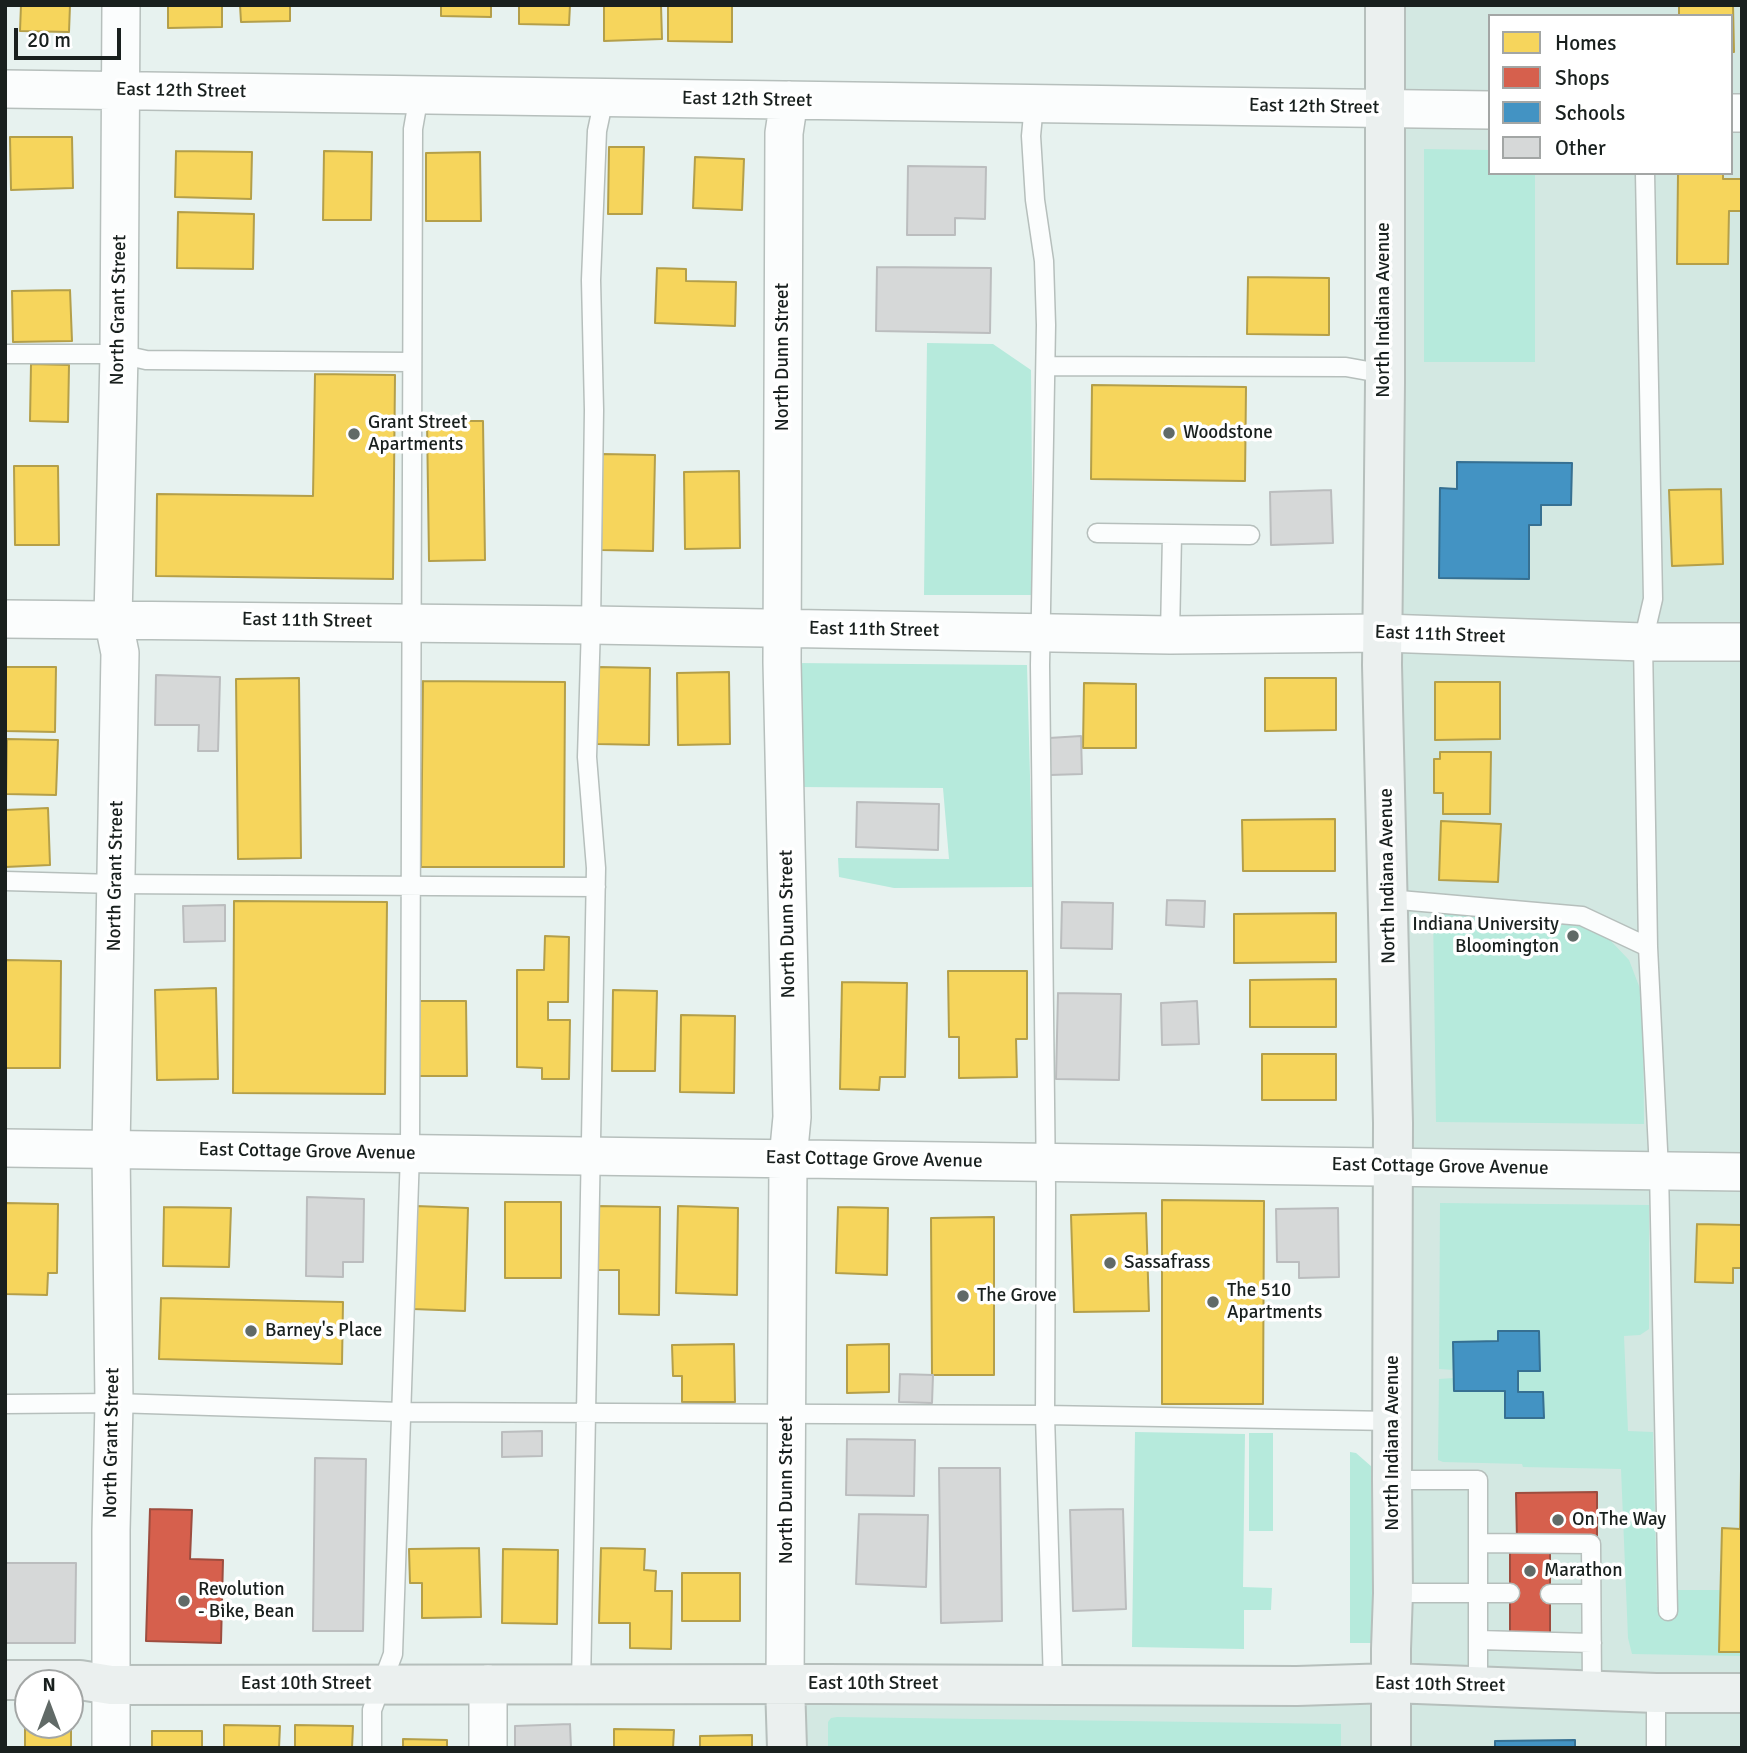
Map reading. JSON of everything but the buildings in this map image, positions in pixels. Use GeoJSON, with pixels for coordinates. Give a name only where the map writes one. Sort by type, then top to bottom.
{"type":"FeatureCollection","features":[{"type":"Feature","properties":{"kind":"street","name":"North Grant Street"},"geometry":{"type":"LineString","coordinates":[[111,1748],[114,1403],[111,1149],[120,653],[113,619],[121,5]]}},
{"type":"Feature","properties":{"kind":"street","name":"North Indiana Avenue"},"geometry":{"type":"LineString","coordinates":[[1384,5],[1385,374],[1382,665],[1393,1167],[1394,1593],[1391,1748]]}},
{"type":"Feature","properties":{"kind":"street","name":"East 12th Street"},"geometry":{"type":"LineString","coordinates":[[5,89],[1488,110]]}},
{"type":"Feature","properties":{"kind":"street","name":"North Dunn Street"},"geometry":{"type":"LineString","coordinates":[[787,1748],[785,1684],[788,1159],[792,1117],[782,676],[784,133],[789,100]]}},
{"type":"Feature","properties":{"kind":"street","name":"East 11th Street"},"geometry":{"type":"LineString","coordinates":[[5,619],[1170,635],[1383,633],[1643,642],[1742,642]]}},
{"type":"Feature","properties":{"kind":"street","name":"East Cottage Grove Avenue"},"geometry":{"type":"LineString","coordinates":[[5,1148],[1742,1172]]}},
{"type":"Feature","properties":{"kind":"street","name":"East 10th Street"},"geometry":{"type":"LineString","coordinates":[[5,1680],[80,1680],[111,1685],[1297,1686],[1391,1683],[1656,1693],[1742,1693]]}},
{"type":"Feature","properties":{"kind":"street"},"geometry":{"type":"LineString","coordinates":[[488,1684],[488,1748]]}},
{"type":"Feature","properties":{"kind":"lane"},"geometry":{"type":"LineString","coordinates":[[372,1748],[372,1710],[393,1654],[410,1153],[413,129],[419,95]]}},
{"type":"Feature","properties":{"kind":"lane"},"geometry":{"type":"LineString","coordinates":[[581,1685],[596,887],[587,757],[594,410],[591,280],[597,131],[604,98]]}},
{"type":"Feature","properties":{"kind":"lane"},"geometry":{"type":"LineString","coordinates":[[1034,104],[1031,136],[1035,200],[1044,261],[1046,366],[1040,632],[1045,1415],[1054,1684]]}},
{"type":"Feature","properties":{"kind":"lane"},"geometry":{"type":"LineString","coordinates":[[1645,175],[1653,599],[1643,642],[1648,947],[1659,1170],[1668,1611]]}},
{"type":"Feature","properties":{"kind":"lane"},"geometry":{"type":"LineString","coordinates":[[5,354],[118,354],[146,360],[412,362]]}},
{"type":"Feature","properties":{"kind":"lane"},"geometry":{"type":"LineString","coordinates":[[1046,366],[1346,367],[1385,374]]}},
{"type":"Feature","properties":{"kind":"lane"},"geometry":{"type":"LineString","coordinates":[[1097,533],[1251,535]]}},
{"type":"Feature","properties":{"kind":"lane"},"geometry":{"type":"LineString","coordinates":[[1170,635],[1172,534]]}},
{"type":"Feature","properties":{"kind":"lane"},"geometry":{"type":"LineString","coordinates":[[5,881],[596,887]]}},
{"type":"Feature","properties":{"kind":"lane"},"geometry":{"type":"LineString","coordinates":[[1388,899],[1582,916],[1648,947]]}},
{"type":"Feature","properties":{"kind":"lane"},"geometry":{"type":"LineString","coordinates":[[5,1404],[114,1403],[401,1412],[1045,1415],[1392,1421]]}},
{"type":"Feature","properties":{"kind":"lane"},"geometry":{"type":"LineString","coordinates":[[1392,1479],[1478,1480],[1478,1685]]}},
{"type":"Feature","properties":{"kind":"lane"},"geometry":{"type":"LineString","coordinates":[[1478,1543],[1591,1544],[1592,1690]]}},
{"type":"Feature","properties":{"kind":"lane"},"geometry":{"type":"LineString","coordinates":[[1394,1593],[1510,1593]]}},
{"type":"Feature","properties":{"kind":"lane"},"geometry":{"type":"LineString","coordinates":[[1550,1594],[1591,1594]]}},
{"type":"Feature","properties":{"kind":"lane"},"geometry":{"type":"LineString","coordinates":[[1478,1640],[1592,1643]]}},
{"type":"Feature","properties":{"kind":"lane"},"geometry":{"type":"LineString","coordinates":[[1656,1693],[1656,1748]]}},
{"type":"Feature","properties":{"kind":"shaded area","name":"Indiana University Bloomington"},"geometry":{"type":"Polygon","coordinates":[[[1394,5],[1742,5],[1742,1748],[806,1748],[806,1699],[1411,1705],[1394,5]]]}},
{"type":"Feature","properties":{"kind":"green space"},"geometry":{"type":"Polygon","coordinates":[[[1424,149],[1488,150],[1488,175],[1535,175],[1535,362],[1424,362],[1424,149]]]}},
{"type":"Feature","properties":{"kind":"green space"},"geometry":{"type":"Polygon","coordinates":[[[927,343],[993,344],[1031,370],[1033,595],[924,595],[927,343]]]}},
{"type":"Feature","properties":{"kind":"green space"},"geometry":{"type":"Polygon","coordinates":[[[795,663],[1027,665],[1033,887],[894,888],[839,877],[838,858],[949,859],[943,788],[798,787],[795,663]]]}},
{"type":"Feature","properties":{"kind":"green space"},"geometry":{"type":"Polygon","coordinates":[[[1433,911],[1555,916],[1585,925],[1608,938],[1629,960],[1643,1003],[1644,1124],[1436,1122],[1433,911]]]}},
{"type":"Feature","properties":{"kind":"green space"},"geometry":{"type":"Polygon","coordinates":[[[1440,1203],[1649,1205],[1649,1329],[1640,1335],[1624,1336],[1628,1431],[1653,1432],[1657,1607],[1674,1607],[1674,1590],[1720,1590],[1719,1652],[1742,1652],[1742,1656],[1632,1654],[1628,1638],[1621,1469],[1523,1467],[1522,1464],[1438,1460],[1439,1379],[1454,1378],[1454,1391],[1505,1391],[1506,1418],[1544,1417],[1543,1392],[1518,1392],[1518,1371],[1540,1370],[1539,1331],[1498,1331],[1498,1341],[1453,1342],[1454,1370],[1439,1369],[1440,1203]]]}},
{"type":"Feature","properties":{"kind":"green space"},"geometry":{"type":"Polygon","coordinates":[[[1135,1432],[1245,1434],[1243,1587],[1272,1588],[1271,1610],[1244,1610],[1244,1649],[1132,1647],[1135,1432]]]}},
{"type":"Feature","properties":{"kind":"green space"},"geometry":{"type":"Polygon","coordinates":[[[1249,1433],[1273,1433],[1273,1531],[1249,1531],[1249,1433]]]}},
{"type":"Feature","properties":{"kind":"green space"},"geometry":{"type":"Polygon","coordinates":[[[1350,1452],[1356,1453],[1372,1467],[1372,1643],[1350,1643],[1350,1452]]]}},
{"type":"Feature","properties":{"kind":"green space"},"geometry":{"type":"Polygon","coordinates":[[[837,1717],[1341,1724],[1341,1748],[828,1748],[828,1722],[837,1717]]]}},
{"type":"Feature","properties":{"kind":"place","name":"Woodstone"},"geometry":{"type":"Point","coordinates":[1169,433]}},
{"type":"Feature","properties":{"kind":"place","name":"Grant Street Apartments"},"geometry":{"type":"Point","coordinates":[354,434]}},
{"type":"Feature","properties":{"kind":"place","name":"Indiana University Bloomington"},"geometry":{"type":"Point","coordinates":[1573,936]}},
{"type":"Feature","properties":{"kind":"place","name":"Sassafrass"},"geometry":{"type":"Point","coordinates":[1110,1263]}},
{"type":"Feature","properties":{"kind":"place","name":"The Grove"},"geometry":{"type":"Point","coordinates":[963,1296]}},
{"type":"Feature","properties":{"kind":"place","name":"The 510 Apartments"},"geometry":{"type":"Point","coordinates":[1213,1302]}},
{"type":"Feature","properties":{"kind":"place","name":"Barney's Place"},"geometry":{"type":"Point","coordinates":[251,1331]}},
{"type":"Feature","properties":{"kind":"place","name":"On The Way"},"geometry":{"type":"Point","coordinates":[1558,1520]}},
{"type":"Feature","properties":{"kind":"place","name":"Marathon"},"geometry":{"type":"Point","coordinates":[1530,1571]}},
{"type":"Feature","properties":{"kind":"place","name":"Revolution - Bike, Bean"},"geometry":{"type":"Point","coordinates":[184,1601]}}]}
